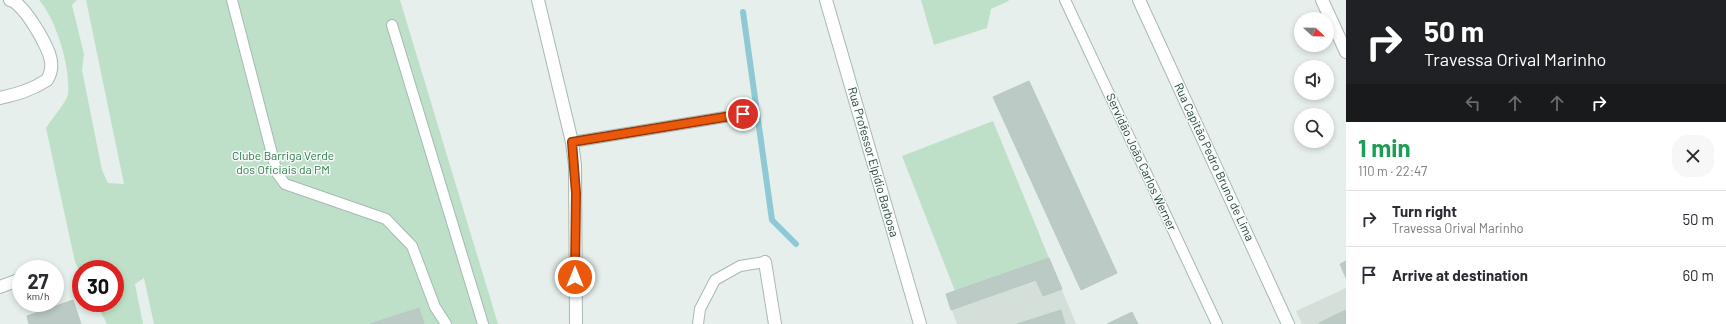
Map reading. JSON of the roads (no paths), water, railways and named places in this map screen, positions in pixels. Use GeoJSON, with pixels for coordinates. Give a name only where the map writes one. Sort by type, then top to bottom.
{"type":"FeatureCollection","features":[{"type":"Feature","properties":{"kind":"street"},"geometry":{"type":"LineString","coordinates":[[0,2],[9,0],[21,6],[49,52],[52,63],[47,80],[19,94],[0,98]]}},
{"type":"Feature","properties":{"kind":"street"},"geometry":{"type":"LineString","coordinates":[[538,0],[572,142],[576,193],[576,324]]}},
{"type":"Feature","properties":{"kind":"street","name":"Rua Professor Elpídio Barbosa"},"geometry":{"type":"LineString","coordinates":[[826,0],[920,324]]}},
{"type":"Feature","properties":{"kind":"street","name":"Rua Capitão Pedro Bruno de Lima"},"geometry":{"type":"LineString","coordinates":[[1139,0],[1288,324]]}},
{"type":"Feature","properties":{"kind":"street"},"geometry":{"type":"LineString","coordinates":[[1322,0],[1346,52]]}},
{"type":"Feature","properties":{"kind":"street"},"geometry":{"type":"LineString","coordinates":[[765,262],[775,324]]}},
{"type":"Feature","properties":{"kind":"street"},"geometry":{"type":"LineString","coordinates":[[0,287],[12,282]]}},
{"type":"Feature","properties":{"kind":"lane"},"geometry":{"type":"LineString","coordinates":[[232,0],[277,173],[285,184],[386,219],[412,246],[435,307],[446,324]]}},
{"type":"Feature","properties":{"kind":"lane","name":"Servidão João Carlos Werner"},"geometry":{"type":"LineString","coordinates":[[1065,0],[1217,324]]}},
{"type":"Feature","properties":{"kind":"lane"},"geometry":{"type":"LineString","coordinates":[[392,25],[483,324]]}},
{"type":"Feature","properties":{"kind":"lane"},"geometry":{"type":"LineString","coordinates":[[572,142],[743,114]]}},
{"type":"Feature","properties":{"kind":"lane"},"geometry":{"type":"LineString","coordinates":[[698,324],[700,309],[715,280],[740,266],[765,262]]}},
{"type":"Feature","properties":{"kind":"waterway"},"geometry":{"type":"LineString","coordinates":[[743,12],[772,220],[796,244]]}},
{"type":"Feature","properties":{"kind":"park label","name":"Clube Barriga Verde dos Oficiais da PM"},"geometry":{"type":"Point","coordinates":[283,163]}}]}
